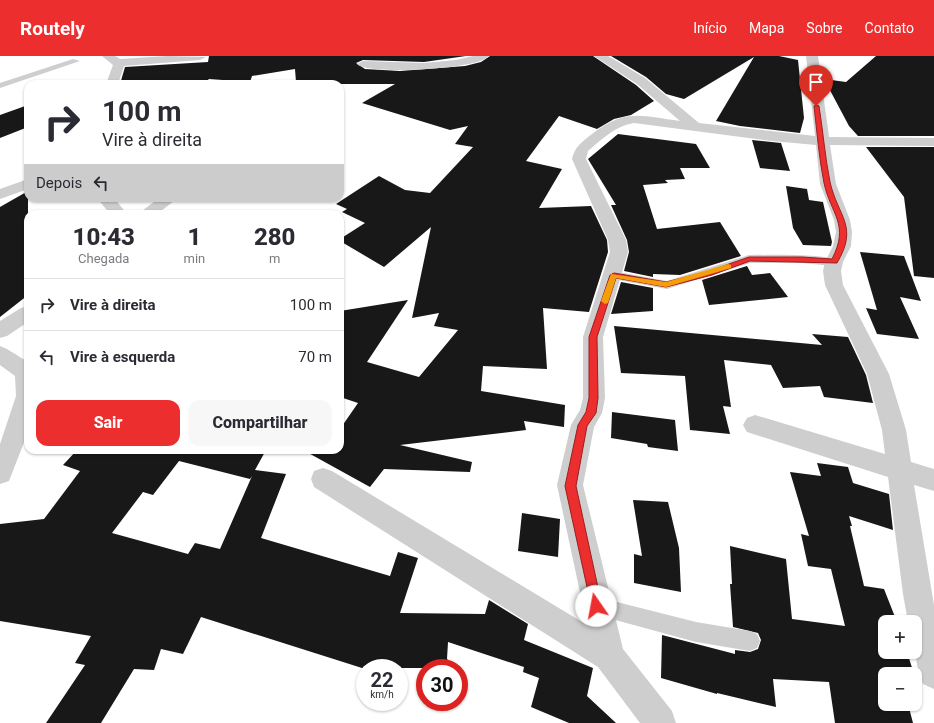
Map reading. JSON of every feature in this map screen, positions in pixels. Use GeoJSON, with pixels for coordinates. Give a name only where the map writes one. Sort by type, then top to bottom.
{"type":"FeatureCollection","features":[{"type":"Feature","properties":{"kind":"street"},"geometry":{"type":"LineString","coordinates":[[108,56],[118,63],[200,57]]}},
{"type":"Feature","properties":{"kind":"street"},"geometry":{"type":"LineString","coordinates":[[363,64],[437,65],[462,62],[483,56]]}},
{"type":"Feature","properties":{"kind":"street"},"geometry":{"type":"LineString","coordinates":[[600,56],[641,81],[694,126]]}},
{"type":"Feature","properties":{"kind":"street"},"geometry":{"type":"LineString","coordinates":[[812,56],[828,184],[842,220],[844,232],[842,246],[834,262],[832,271],[834,285],[878,374],[894,430],[898,468],[917,594],[934,673]]}},
{"type":"Feature","properties":{"kind":"street"},"geometry":{"type":"LineString","coordinates":[[114,80],[119,67],[118,63]]}},
{"type":"Feature","properties":{"kind":"street"},"geometry":{"type":"LineString","coordinates":[[609,656],[596,606],[570,486],[583,425],[591,413],[594,398],[593,337],[614,275],[619,252],[617,240],[579,159],[581,149],[621,120],[634,119],[772,137],[822,141],[934,142]]}},
{"type":"Feature","properties":{"kind":"street"},"geometry":{"type":"LineString","coordinates":[[0,194],[24,185]]}},
{"type":"Feature","properties":{"kind":"street"},"geometry":{"type":"LineString","coordinates":[[108,202],[116,210]]}},
{"type":"Feature","properties":{"kind":"street"},"geometry":{"type":"LineString","coordinates":[[152,210],[164,202]]}},
{"type":"Feature","properties":{"kind":"street"},"geometry":{"type":"LineString","coordinates":[[0,331],[24,316]]}},
{"type":"Feature","properties":{"kind":"street"},"geometry":{"type":"LineString","coordinates":[[0,354],[24,371]]}},
{"type":"Feature","properties":{"kind":"street"},"geometry":{"type":"LineString","coordinates":[[0,473],[24,419]]}},
{"type":"Feature","properties":{"kind":"street"},"geometry":{"type":"LineString","coordinates":[[755,425],[934,480]]}},
{"type":"Feature","properties":{"kind":"street"},"geometry":{"type":"LineString","coordinates":[[323,479],[609,656],[660,723]]}},
{"type":"Feature","properties":{"kind":"lane"},"geometry":{"type":"LineString","coordinates":[[0,86],[76,61]]}},
{"type":"Feature","properties":{"kind":"lane"},"geometry":{"type":"LineString","coordinates":[[614,275],[666,285],[709,273],[749,259],[802,259],[834,262]]}},
{"type":"Feature","properties":{"kind":"lane"},"geometry":{"type":"LineString","coordinates":[[596,606],[696,632],[750,641]]}},
{"type":"Feature","properties":{"kind":"building"},"geometry":{"type":"Polygon","coordinates":[[[209,56],[466,56],[424,62],[363,60],[356,63],[365,69],[400,71],[465,66],[481,62],[490,56],[593,56],[636,85],[654,101],[631,115],[614,119],[597,129],[559,116],[526,161],[562,169],[539,208],[591,206],[607,240],[608,252],[589,312],[543,308],[547,369],[483,366],[481,391],[565,405],[564,427],[524,421],[526,430],[400,445],[472,462],[470,472],[384,469],[370,487],[310,454],[344,454],[344,423],[358,403],[344,398],[344,310],[408,300],[367,362],[419,377],[458,330],[434,326],[439,313],[412,318],[431,227],[384,267],[344,243],[344,236],[365,223],[344,213],[344,211],[347,209],[336,204],[344,202],[344,199],[379,176],[405,190],[430,193],[473,147],[455,144],[468,126],[450,130],[362,103],[395,84],[344,84],[344,80],[296,80],[295,69],[252,76],[251,80],[121,80],[125,67],[208,62],[209,56]]]}},
{"type":"Feature","properties":{"kind":"building"},"geometry":{"type":"Polygon","coordinates":[[[611,56],[779,56],[798,60],[804,118],[800,133],[740,126],[716,121],[754,57],[684,99],[666,94],[646,77],[611,56]]]}},
{"type":"Feature","properties":{"kind":"building"},"geometry":{"type":"Polygon","coordinates":[[[876,56],[934,56],[934,136],[858,136],[849,126],[824,79],[846,82],[876,56]]]}},
{"type":"Feature","properties":{"kind":"building"},"geometry":{"type":"Polygon","coordinates":[[[24,106],[24,129],[0,138],[0,115],[24,106]]]}},
{"type":"Feature","properties":{"kind":"building"},"geometry":{"type":"Polygon","coordinates":[[[618,134],[696,144],[710,168],[680,168],[685,179],[665,180],[668,183],[643,185],[657,229],[720,222],[741,256],[680,275],[653,274],[653,277],[624,271],[629,252],[627,240],[611,205],[616,205],[588,159],[618,134]]]}},
{"type":"Feature","properties":{"kind":"building"},"geometry":{"type":"Polygon","coordinates":[[[752,140],[781,143],[790,171],[760,168],[752,140]]]}},
{"type":"Feature","properties":{"kind":"building"},"geometry":{"type":"Polygon","coordinates":[[[866,147],[934,147],[934,278],[914,276],[904,197],[866,147]]]}},
{"type":"Feature","properties":{"kind":"building"},"geometry":{"type":"Polygon","coordinates":[[[786,186],[807,189],[809,200],[823,202],[832,242],[831,246],[803,245],[793,228],[786,186]]]}},
{"type":"Feature","properties":{"kind":"building"},"geometry":{"type":"Polygon","coordinates":[[[24,193],[24,202],[28,202],[28,210],[24,210],[24,298],[0,317],[0,207],[24,193]]]}},
{"type":"Feature","properties":{"kind":"building"},"geometry":{"type":"Polygon","coordinates":[[[860,252],[904,256],[921,301],[900,297],[919,339],[877,334],[866,308],[877,310],[860,252]]]}},
{"type":"Feature","properties":{"kind":"building"},"geometry":{"type":"Polygon","coordinates":[[[747,266],[752,275],[770,273],[788,297],[709,305],[702,280],[747,266]]]}},
{"type":"Feature","properties":{"kind":"building"},"geometry":{"type":"Polygon","coordinates":[[[621,282],[653,288],[653,311],[611,314],[621,282]]]}},
{"type":"Feature","properties":{"kind":"building"},"geometry":{"type":"Polygon","coordinates":[[[614,326],[822,345],[812,334],[848,337],[866,375],[873,403],[824,397],[820,386],[783,388],[771,365],[724,360],[731,407],[723,406],[730,434],[690,430],[685,376],[621,373],[614,326]]]}},
{"type":"Feature","properties":{"kind":"building"},"geometry":{"type":"Polygon","coordinates":[[[612,412],[675,420],[678,451],[648,447],[647,444],[611,438],[612,412]]]}},
{"type":"Feature","properties":{"kind":"building"},"geometry":{"type":"Polygon","coordinates":[[[73,454],[264,454],[255,470],[286,474],[261,538],[390,576],[398,552],[418,558],[400,613],[485,614],[489,600],[528,624],[524,640],[593,668],[587,696],[616,723],[569,723],[531,707],[539,678],[523,672],[524,667],[448,642],[447,659],[416,659],[416,668],[408,668],[408,659],[356,659],[356,666],[201,617],[183,654],[161,649],[154,670],[134,669],[101,723],[46,723],[85,665],[75,663],[91,636],[0,621],[0,524],[44,519],[80,471],[63,465],[73,454]],[[179,461],[153,495],[143,492],[112,533],[188,554],[195,543],[220,549],[252,476],[250,479],[179,461]]]}},
{"type":"Feature","properties":{"kind":"building"},"geometry":{"type":"Polygon","coordinates":[[[817,463],[848,467],[853,483],[889,494],[893,530],[849,516],[852,526],[850,526],[864,586],[884,589],[894,615],[878,615],[878,659],[909,659],[912,667],[878,667],[878,711],[910,711],[913,723],[835,723],[829,682],[773,679],[776,707],[717,694],[661,678],[662,635],[735,654],[735,650],[750,652],[758,649],[761,640],[758,633],[733,627],[730,584],[732,584],[730,546],[786,559],[792,619],[845,626],[831,569],[808,566],[801,534],[809,536],[790,472],[821,476],[817,463]]]}},
{"type":"Feature","properties":{"kind":"building"},"geometry":{"type":"Polygon","coordinates":[[[633,500],[668,502],[679,548],[681,592],[634,583],[634,554],[642,556],[633,500]]]}},
{"type":"Feature","properties":{"kind":"building"},"geometry":{"type":"Polygon","coordinates":[[[522,513],[560,519],[558,557],[518,551],[522,513]]]}},
{"type":"Feature","properties":{"kind":"slow traffic"},"geometry":{"type":"LineString","coordinates":[[605,301],[614,275],[666,285],[728,266]]}},
{"type":"Feature","properties":{"kind":"route"},"geometry":{"type":"LineString","coordinates":[[596,606],[570,486],[583,425],[591,413],[594,398],[593,337],[614,275],[666,285],[709,273],[749,259],[802,259],[834,262],[842,246],[844,232],[842,220],[828,184],[816,106]]}}]}
